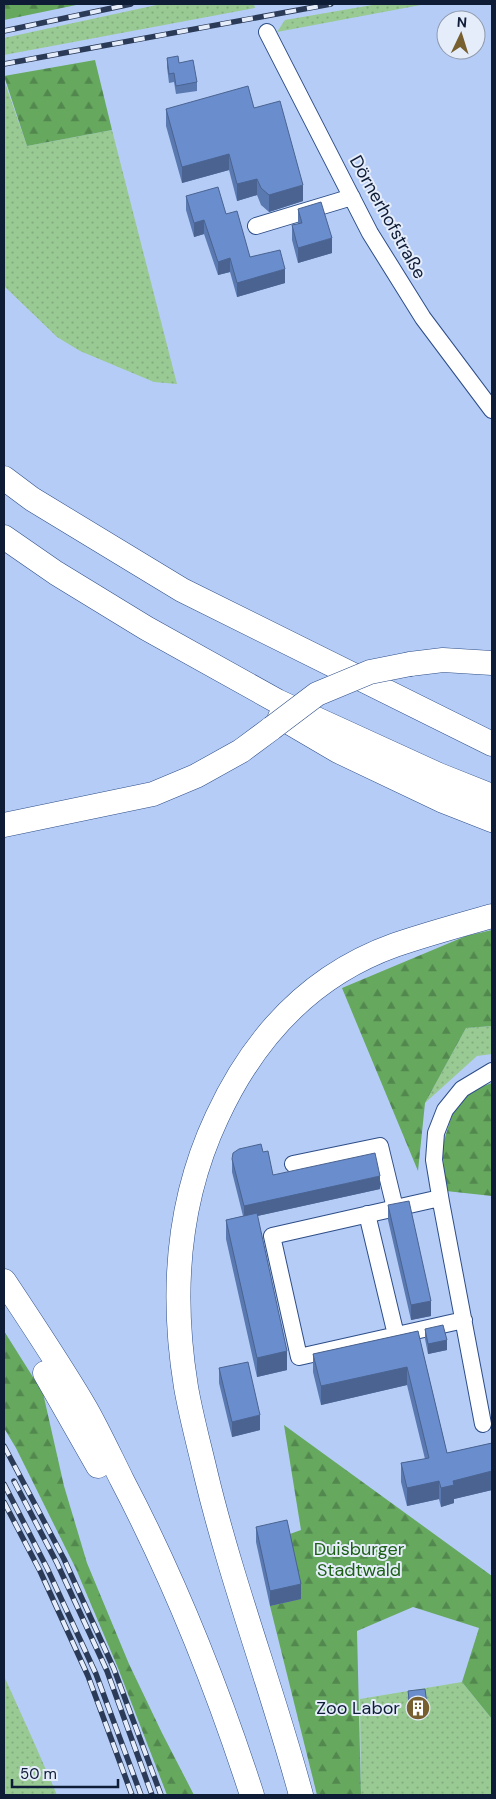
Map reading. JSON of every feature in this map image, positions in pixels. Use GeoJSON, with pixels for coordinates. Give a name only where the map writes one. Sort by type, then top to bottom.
{"type":"FeatureCollection","features":[{"type":"Feature","properties":{"kind":"highway"},"geometry":{"type":"LineString","coordinates":[[4,478],[32,499],[182,590],[492,744]]}},
{"type":"Feature","properties":{"kind":"highway"},"geometry":{"type":"LineString","coordinates":[[4,537],[56,573],[146,628],[277,701],[439,775],[492,796]]}},
{"type":"Feature","properties":{"kind":"highway"},"geometry":{"type":"LineString","coordinates":[[146,628],[196,668],[338,751],[441,800],[492,820]]}},
{"type":"Feature","properties":{"kind":"highway"},"geometry":{"type":"LineString","coordinates":[[4,825],[153,794],[245,753],[272,728],[318,694],[370,672],[443,660],[492,663]]}},
{"type":"Feature","properties":{"kind":"highway"},"geometry":{"type":"LineString","coordinates":[[301,1795],[287,1744],[220,1535],[186,1388],[178,1320],[178,1279],[180,1248],[189,1195],[205,1145],[231,1088],[263,1038],[291,1008],[326,981],[372,954],[395,945],[492,916]]}},
{"type":"Feature","properties":{"kind":"highway"},"geometry":{"type":"LineString","coordinates":[[4,1281],[36,1328],[87,1411],[138,1511],[181,1601],[229,1724],[252,1795]]}},
{"type":"Feature","properties":{"kind":"highway"},"geometry":{"type":"LineString","coordinates":[[4,1305],[27,1341],[124,1513],[164,1602],[212,1720],[238,1795]]}},
{"type":"Feature","properties":{"kind":"street","name":"Dörnerhofstraße"},"geometry":{"type":"LineString","coordinates":[[267,32],[370,233],[423,318],[492,410]]}},
{"type":"Feature","properties":{"kind":"street"},"geometry":{"type":"LineString","coordinates":[[256,226],[352,197]]}},
{"type":"Feature","properties":{"kind":"street"},"geometry":{"type":"LineString","coordinates":[[484,1424],[434,1160],[436,1133],[445,1110],[462,1089],[492,1071]]}},
{"type":"Feature","properties":{"kind":"street"},"geometry":{"type":"LineString","coordinates":[[293,1164],[380,1146],[395,1208]]}},
{"type":"Feature","properties":{"kind":"street"},"geometry":{"type":"LineString","coordinates":[[440,1198],[272,1236],[298,1357],[464,1320]]}},
{"type":"Feature","properties":{"kind":"street"},"geometry":{"type":"LineString","coordinates":[[367,1214],[396,1336]]}},
{"type":"Feature","properties":{"kind":"green space"},"geometry":{"type":"Polygon","coordinates":[[[4,4],[81,4],[4,20],[4,4]]]}},
{"type":"Feature","properties":{"kind":"green space"},"geometry":{"type":"Polygon","coordinates":[[[161,4],[254,4],[255,8],[4,55],[4,38],[161,4]]]}},
{"type":"Feature","properties":{"kind":"green space"},"geometry":{"type":"Polygon","coordinates":[[[378,4],[426,4],[277,32],[285,20],[378,4]]]}},
{"type":"Feature","properties":{"kind":"green space"},"geometry":{"type":"Polygon","coordinates":[[[95,60],[112,130],[27,146],[4,76],[95,60]]]}},
{"type":"Feature","properties":{"kind":"green space"},"geometry":{"type":"Polygon","coordinates":[[[4,80],[27,146],[112,130],[177,384],[154,382],[80,351],[57,337],[4,286],[4,80]]]}},
{"type":"Feature","properties":{"kind":"green space"},"geometry":{"type":"Polygon","coordinates":[[[492,930],[492,1026],[466,1028],[425,1103],[418,1171],[342,988],[466,936],[492,930]]]}},
{"type":"Feature","properties":{"kind":"green space"},"geometry":{"type":"Polygon","coordinates":[[[492,1026],[492,1054],[477,1056],[425,1103],[466,1028],[492,1026]]]}},
{"type":"Feature","properties":{"kind":"green space"},"geometry":{"type":"Polygon","coordinates":[[[492,1083],[492,1196],[446,1191],[442,1147],[452,1115],[472,1090],[492,1083]]]}},
{"type":"Feature","properties":{"kind":"green space"},"geometry":{"type":"Polygon","coordinates":[[[4,1331],[43,1393],[64,1486],[87,1563],[129,1664],[194,1795],[167,1795],[118,1668],[76,1569],[16,1448],[4,1428],[4,1331]]]}},
{"type":"Feature","properties":{"kind":"green space","name":"Duisburger Stadtwald"},"geometry":{"type":"Polygon","coordinates":[[[284,1425],[492,1576],[492,1719],[462,1682],[479,1628],[413,1607],[357,1631],[361,1795],[317,1795],[270,1606],[300,1599],[287,1535],[301,1530],[284,1425]]]}},
{"type":"Feature","properties":{"kind":"green space"},"geometry":{"type":"Polygon","coordinates":[[[4,1676],[33,1740],[57,1795],[4,1795],[4,1676]]]}},
{"type":"Feature","properties":{"kind":"green space"},"geometry":{"type":"Polygon","coordinates":[[[462,1682],[492,1719],[492,1795],[361,1795],[360,1699],[462,1682]]]}},
{"type":"Feature","properties":{"kind":"building"},"geometry":{"type":"Polygon","coordinates":[[[178,56],[179,63],[193,60],[197,82],[176,86],[174,73],[169,74],[167,58],[178,56]]]}},
{"type":"Feature","properties":{"kind":"building"},"geometry":{"type":"Polygon","coordinates":[[[248,86],[254,108],[280,101],[303,185],[269,195],[261,188],[257,179],[237,184],[229,154],[182,167],[166,109],[248,86]]]}},
{"type":"Feature","properties":{"kind":"building"},"geometry":{"type":"Polygon","coordinates":[[[218,187],[226,214],[237,211],[250,257],[280,250],[285,269],[237,283],[230,258],[218,262],[204,220],[194,223],[186,196],[218,187]]]}},
{"type":"Feature","properties":{"kind":"building"},"geometry":{"type":"Polygon","coordinates":[[[321,202],[332,238],[298,248],[292,225],[302,223],[298,209],[321,202]]]}},
{"type":"Feature","properties":{"kind":"building"},"geometry":{"type":"Polygon","coordinates":[[[261,1144],[263,1152],[268,1151],[273,1175],[375,1153],[380,1176],[244,1206],[232,1159],[233,1153],[239,1149],[261,1144]]]}},
{"type":"Feature","properties":{"kind":"building"},"geometry":{"type":"Polygon","coordinates":[[[409,1201],[431,1301],[411,1305],[388,1205],[409,1201]]]}},
{"type":"Feature","properties":{"kind":"building"},"geometry":{"type":"Polygon","coordinates":[[[257,1213],[287,1351],[257,1358],[226,1220],[257,1213]]]}},
{"type":"Feature","properties":{"kind":"building"},"geometry":{"type":"Polygon","coordinates":[[[443,1325],[447,1340],[428,1344],[425,1329],[443,1325]]]}},
{"type":"Feature","properties":{"kind":"building"},"geometry":{"type":"Polygon","coordinates":[[[418,1331],[447,1453],[492,1443],[492,1471],[453,1481],[454,1485],[441,1488],[439,1481],[407,1488],[401,1463],[429,1458],[407,1367],[321,1386],[313,1354],[418,1331]]]}},
{"type":"Feature","properties":{"kind":"building"},"geometry":{"type":"Polygon","coordinates":[[[248,1362],[260,1415],[232,1422],[219,1368],[248,1362]]]}},
{"type":"Feature","properties":{"kind":"building"},"geometry":{"type":"Polygon","coordinates":[[[287,1520],[301,1584],[270,1591],[256,1527],[287,1520]]]}},
{"type":"Feature","properties":{"kind":"building"},"geometry":{"type":"Polygon","coordinates":[[[425,1689],[427,1704],[410,1706],[408,1691],[425,1689]]]}},
{"type":"Feature","properties":{"kind":"railway"},"geometry":{"type":"LineString","coordinates":[[4,31],[131,4]]}},
{"type":"Feature","properties":{"kind":"railway"},"geometry":{"type":"LineString","coordinates":[[4,64],[331,4]]}},
{"type":"Feature","properties":{"kind":"railway"},"geometry":{"type":"LineString","coordinates":[[4,1446],[64,1559],[114,1669],[161,1795]]}},
{"type":"Feature","properties":{"kind":"railway"},"geometry":{"type":"LineString","coordinates":[[14,1481],[57,1563],[107,1671],[152,1795]]}},
{"type":"Feature","properties":{"kind":"railway"},"geometry":{"type":"LineString","coordinates":[[4,1484],[47,1568],[96,1674],[141,1795]]}},
{"type":"Feature","properties":{"kind":"railway"},"geometry":{"type":"LineString","coordinates":[[4,1502],[40,1571],[88,1676],[132,1795]]}},
{"type":"Feature","properties":{"kind":"place","name":"Zoo Labor"},"geometry":{"type":"Point","coordinates":[418,1708]}}]}
